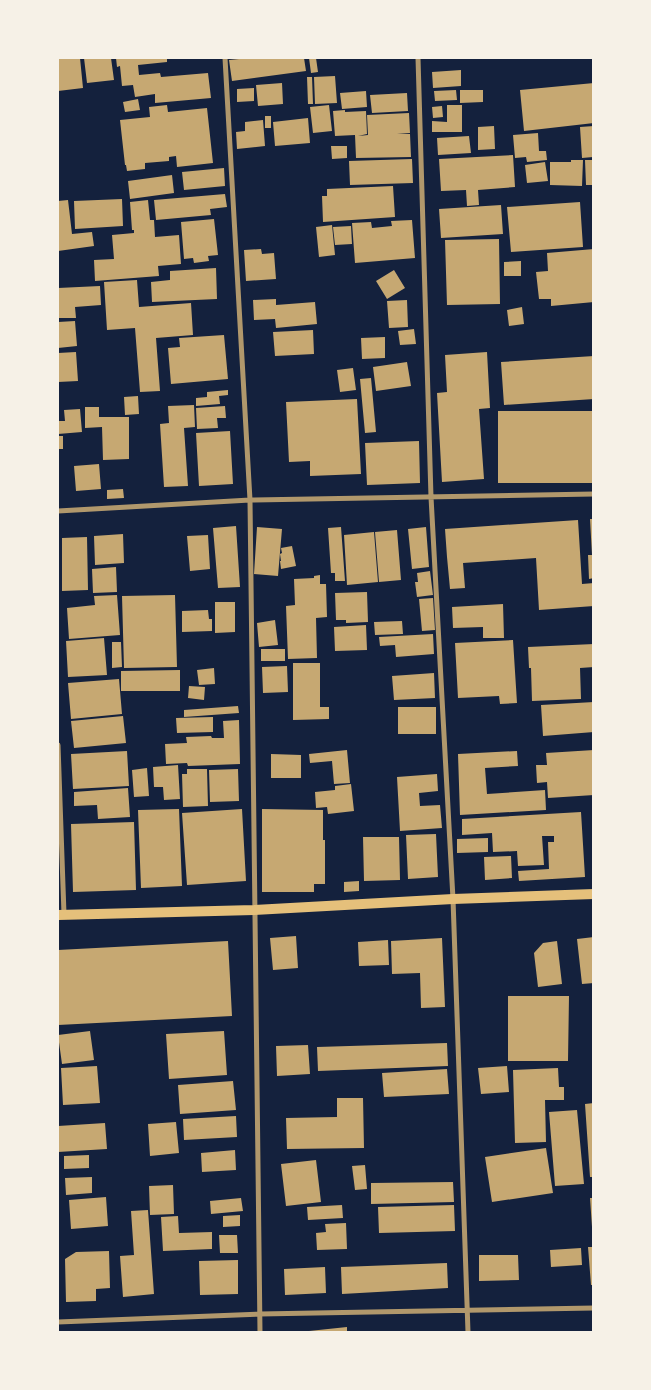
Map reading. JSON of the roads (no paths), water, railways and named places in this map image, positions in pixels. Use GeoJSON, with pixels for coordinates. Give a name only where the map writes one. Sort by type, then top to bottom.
{"type":"FeatureCollection","features":[{"type":"Feature","properties":{"kind":"main road"},"geometry":{"type":"LineString","coordinates":[[61,914],[254,910],[453,899],[594,894]]}},
{"type":"Feature","properties":{"kind":"street"},"geometry":{"type":"LineString","coordinates":[[225,58],[250,500],[260,1332]]}},
{"type":"Feature","properties":{"kind":"street"},"geometry":{"type":"LineString","coordinates":[[418,58],[431,497],[453,899],[468,1332]]}},
{"type":"Feature","properties":{"kind":"street"},"geometry":{"type":"LineString","coordinates":[[58,511],[250,500],[594,494]]}},
{"type":"Feature","properties":{"kind":"street"},"geometry":{"type":"LineString","coordinates":[[58,745],[61,914]]}},
{"type":"Feature","properties":{"kind":"street"},"geometry":{"type":"LineString","coordinates":[[58,1322],[260,1314],[594,1308]]}}]}
